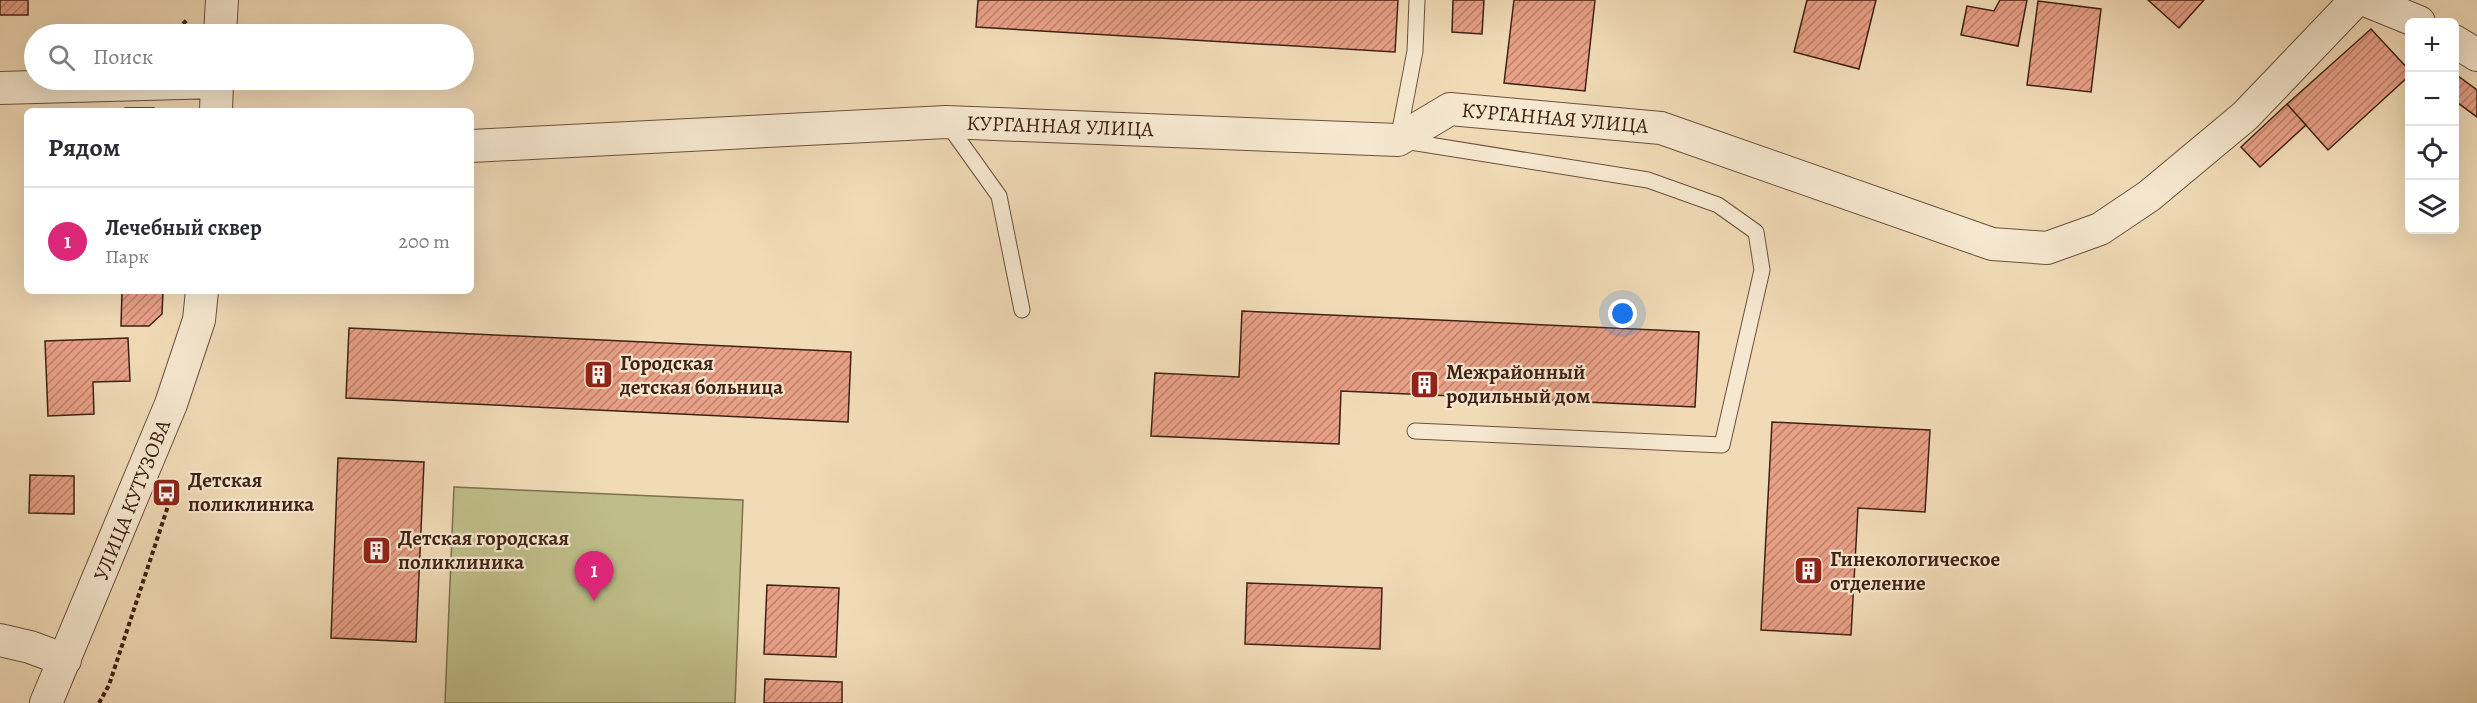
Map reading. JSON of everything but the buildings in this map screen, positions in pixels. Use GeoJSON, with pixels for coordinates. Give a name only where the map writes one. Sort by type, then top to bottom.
{"type":"FeatureCollection","features":[{"type":"Feature","properties":{"kind":"street"},"geometry":{"type":"LineString","coordinates":[[221,24],[222,0]]}},
{"type":"Feature","properties":{"kind":"street","name":"КУРГАННАЯ УЛИЦА"},"geometry":{"type":"LineString","coordinates":[[474,146],[946,122],[1398,140],[1450,109],[1661,128],[1992,244],[2047,248],[2100,229],[2149,196],[2245,116],[2356,0]]}},
{"type":"Feature","properties":{"kind":"street"},"geometry":{"type":"LineString","coordinates":[[2365,0],[2410,18]]}},
{"type":"Feature","properties":{"kind":"street"},"geometry":{"type":"LineString","coordinates":[[2459,44],[2477,55]]}},
{"type":"Feature","properties":{"kind":"street"},"geometry":{"type":"LineString","coordinates":[[0,88],[24,88]]}},
{"type":"Feature","properties":{"kind":"street"},"geometry":{"type":"LineString","coordinates":[[145,90],[217,91]]}},
{"type":"Feature","properties":{"kind":"street","name":"УЛИЦА КУТУЗОВА"},"geometry":{"type":"LineString","coordinates":[[46,703],[171,404],[199,320],[202,294]]}},
{"type":"Feature","properties":{"kind":"street"},"geometry":{"type":"LineString","coordinates":[[0,640],[30,647],[65,660]]}},
{"type":"Feature","properties":{"kind":"lane"},"geometry":{"type":"LineString","coordinates":[[1415,431],[1722,445],[1762,270],[1756,232],[1718,205],[1648,180],[1398,140],[1415,51],[1417,0]]}},
{"type":"Feature","properties":{"kind":"lane"},"geometry":{"type":"LineString","coordinates":[[946,122],[999,196],[1022,310]]}},
{"type":"Feature","properties":{"kind":"path"},"geometry":{"type":"LineString","coordinates":[[99,703],[109,685],[171,498]]}},
{"type":"Feature","properties":{"kind":"shaded area"},"geometry":{"type":"Polygon","coordinates":[[[454,487],[743,500],[735,703],[445,703],[454,487]]]}},
{"type":"Feature","properties":{"kind":"place","name":"Городская детская больница"},"geometry":{"type":"Point","coordinates":[599,375]}},
{"type":"Feature","properties":{"kind":"place","name":"Межрайонный родильный дом"},"geometry":{"type":"Point","coordinates":[1425,384]}},
{"type":"Feature","properties":{"kind":"place","name":"Детская поликлиника"},"geometry":{"type":"Point","coordinates":[167,492]}},
{"type":"Feature","properties":{"kind":"place","name":"Детская городская поликлиника"},"geometry":{"type":"Point","coordinates":[377,550]}},
{"type":"Feature","properties":{"kind":"place","name":"Гинекологическое отделение"},"geometry":{"type":"Point","coordinates":[1809,571]}},
{"type":"Feature","properties":{"kind":"place","name":"Лечебный сквер"},"geometry":{"type":"Point","coordinates":[594,601]}}]}
